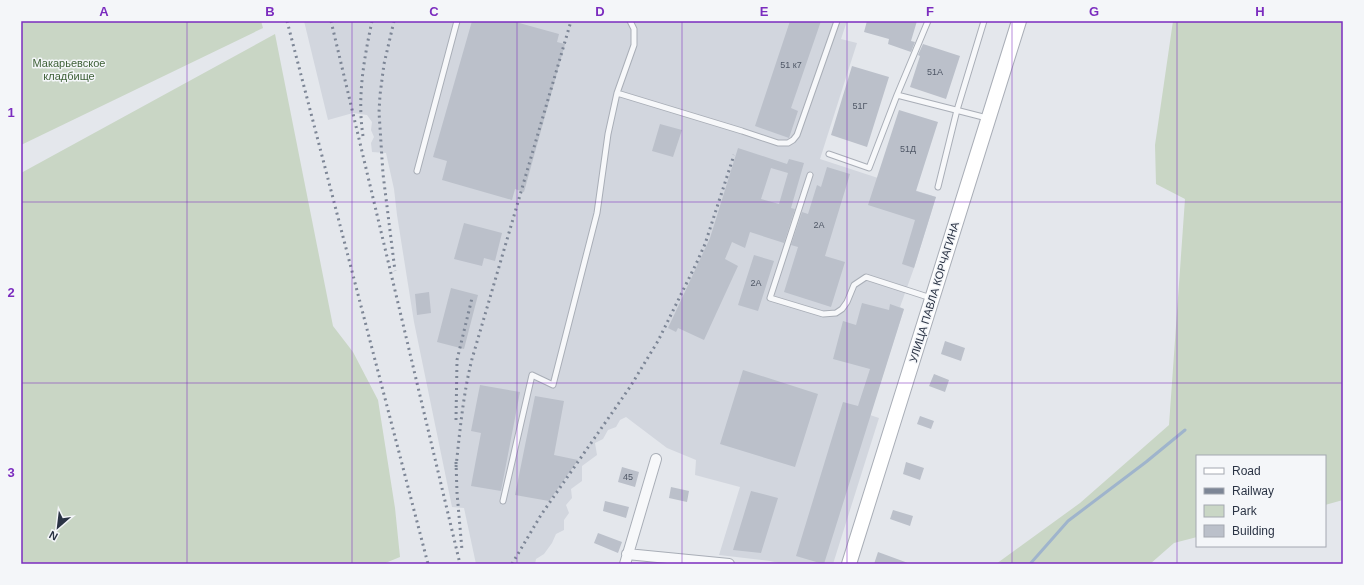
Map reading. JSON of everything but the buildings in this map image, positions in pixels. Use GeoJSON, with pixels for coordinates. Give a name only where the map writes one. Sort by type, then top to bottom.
{"type":"FeatureCollection","features":[{"type":"Feature","properties":{"kind":"main road","name":"УЛИЦА ПАВЛА КОРЧАГИНА"},"geometry":{"type":"LineString","coordinates":[[849,564],[1019,21]]}},
{"type":"Feature","properties":{"kind":"street"},"geometry":{"type":"LineString","coordinates":[[656,459],[626,559],[730,564]]}},
{"type":"Feature","properties":{"kind":"lane"},"geometry":{"type":"LineString","coordinates":[[417,171],[457,21]]}},
{"type":"Feature","properties":{"kind":"lane"},"geometry":{"type":"LineString","coordinates":[[503,501],[532,375],[552,385],[597,213],[602,185],[604,160],[617,93],[634,45],[634,29],[630,21]]}},
{"type":"Feature","properties":{"kind":"lane"},"geometry":{"type":"LineString","coordinates":[[617,93],[742,130],[778,143],[788,142],[793,140],[797,135],[837,21]]}},
{"type":"Feature","properties":{"kind":"lane"},"geometry":{"type":"LineString","coordinates":[[829,154],[869,168],[897,95],[928,21]]}},
{"type":"Feature","properties":{"kind":"lane"},"geometry":{"type":"LineString","coordinates":[[938,187],[957,110],[984,21]]}},
{"type":"Feature","properties":{"kind":"lane"},"geometry":{"type":"LineString","coordinates":[[897,95],[988,118]]}},
{"type":"Feature","properties":{"kind":"lane"},"geometry":{"type":"LineString","coordinates":[[810,175],[770,298],[824,314],[832,314],[842,309],[846,304],[854,285],[866,277],[932,299]]}},
{"type":"Feature","properties":{"kind":"shaded area"},"geometry":{"type":"Polygon","coordinates":[[[304,21],[847,21],[841,39],[857,43],[820,159],[936,197],[900,307],[904,309],[870,415],[879,418],[833,564],[783,564],[719,555],[740,487],[695,475],[696,460],[667,448],[626,417],[620,420],[616,427],[608,430],[603,439],[595,443],[597,455],[582,466],[582,481],[571,489],[572,498],[566,505],[569,513],[564,520],[564,530],[556,534],[552,543],[544,554],[536,559],[535,564],[476,564],[464,508],[452,507],[414,322],[394,189],[386,153],[372,152],[371,143],[374,137],[371,130],[372,122],[367,115],[353,113],[328,120],[304,21]]]}},
{"type":"Feature","properties":{"kind":"green space","name":"Макарьевское кладбище"},"geometry":{"type":"Polygon","coordinates":[[[21,21],[261,21],[263,28],[21,145],[21,21]]]}},
{"type":"Feature","properties":{"kind":"green space"},"geometry":{"type":"Polygon","coordinates":[[[1173,21],[1343,21],[1343,500],[1326,505],[1326,455],[1196,455],[1196,537],[1174,543],[1150,564],[996,564],[1080,503],[1169,425],[1185,199],[1156,184],[1155,145],[1173,21]]]}},
{"type":"Feature","properties":{"kind":"green space"},"geometry":{"type":"Polygon","coordinates":[[[275,34],[333,326],[353,352],[378,400],[395,508],[400,557],[383,564],[21,564],[21,173],[275,34]]]}},
{"type":"Feature","properties":{"kind":"waterway"},"geometry":{"type":"LineString","coordinates":[[1002,564],[1030,564],[1068,521],[1146,462],[1185,430]]}},
{"type":"Feature","properties":{"kind":"railway"},"geometry":{"type":"LineString","coordinates":[[287,21],[428,564]]}},
{"type":"Feature","properties":{"kind":"railway"},"geometry":{"type":"LineString","coordinates":[[331,21],[460,564]]}},
{"type":"Feature","properties":{"kind":"railway"},"geometry":{"type":"LineString","coordinates":[[363,136],[361,121],[362,78],[372,21]]}},
{"type":"Feature","properties":{"kind":"railway"},"geometry":{"type":"LineString","coordinates":[[394,21],[384,64],[379,112],[383,174],[395,271]]}},
{"type":"Feature","properties":{"kind":"railway"},"geometry":{"type":"LineString","coordinates":[[456,467],[460,426],[472,359],[571,21]]}},
{"type":"Feature","properties":{"kind":"railway"},"geometry":{"type":"LineString","coordinates":[[512,564],[541,515],[630,387],[658,341],[705,244],[734,155]]}},
{"type":"Feature","properties":{"kind":"railway"},"geometry":{"type":"LineString","coordinates":[[456,420],[457,360],[472,298]]}},
{"type":"Feature","properties":{"kind":"railway"},"geometry":{"type":"LineString","coordinates":[[456,462],[462,550]]}}]}
